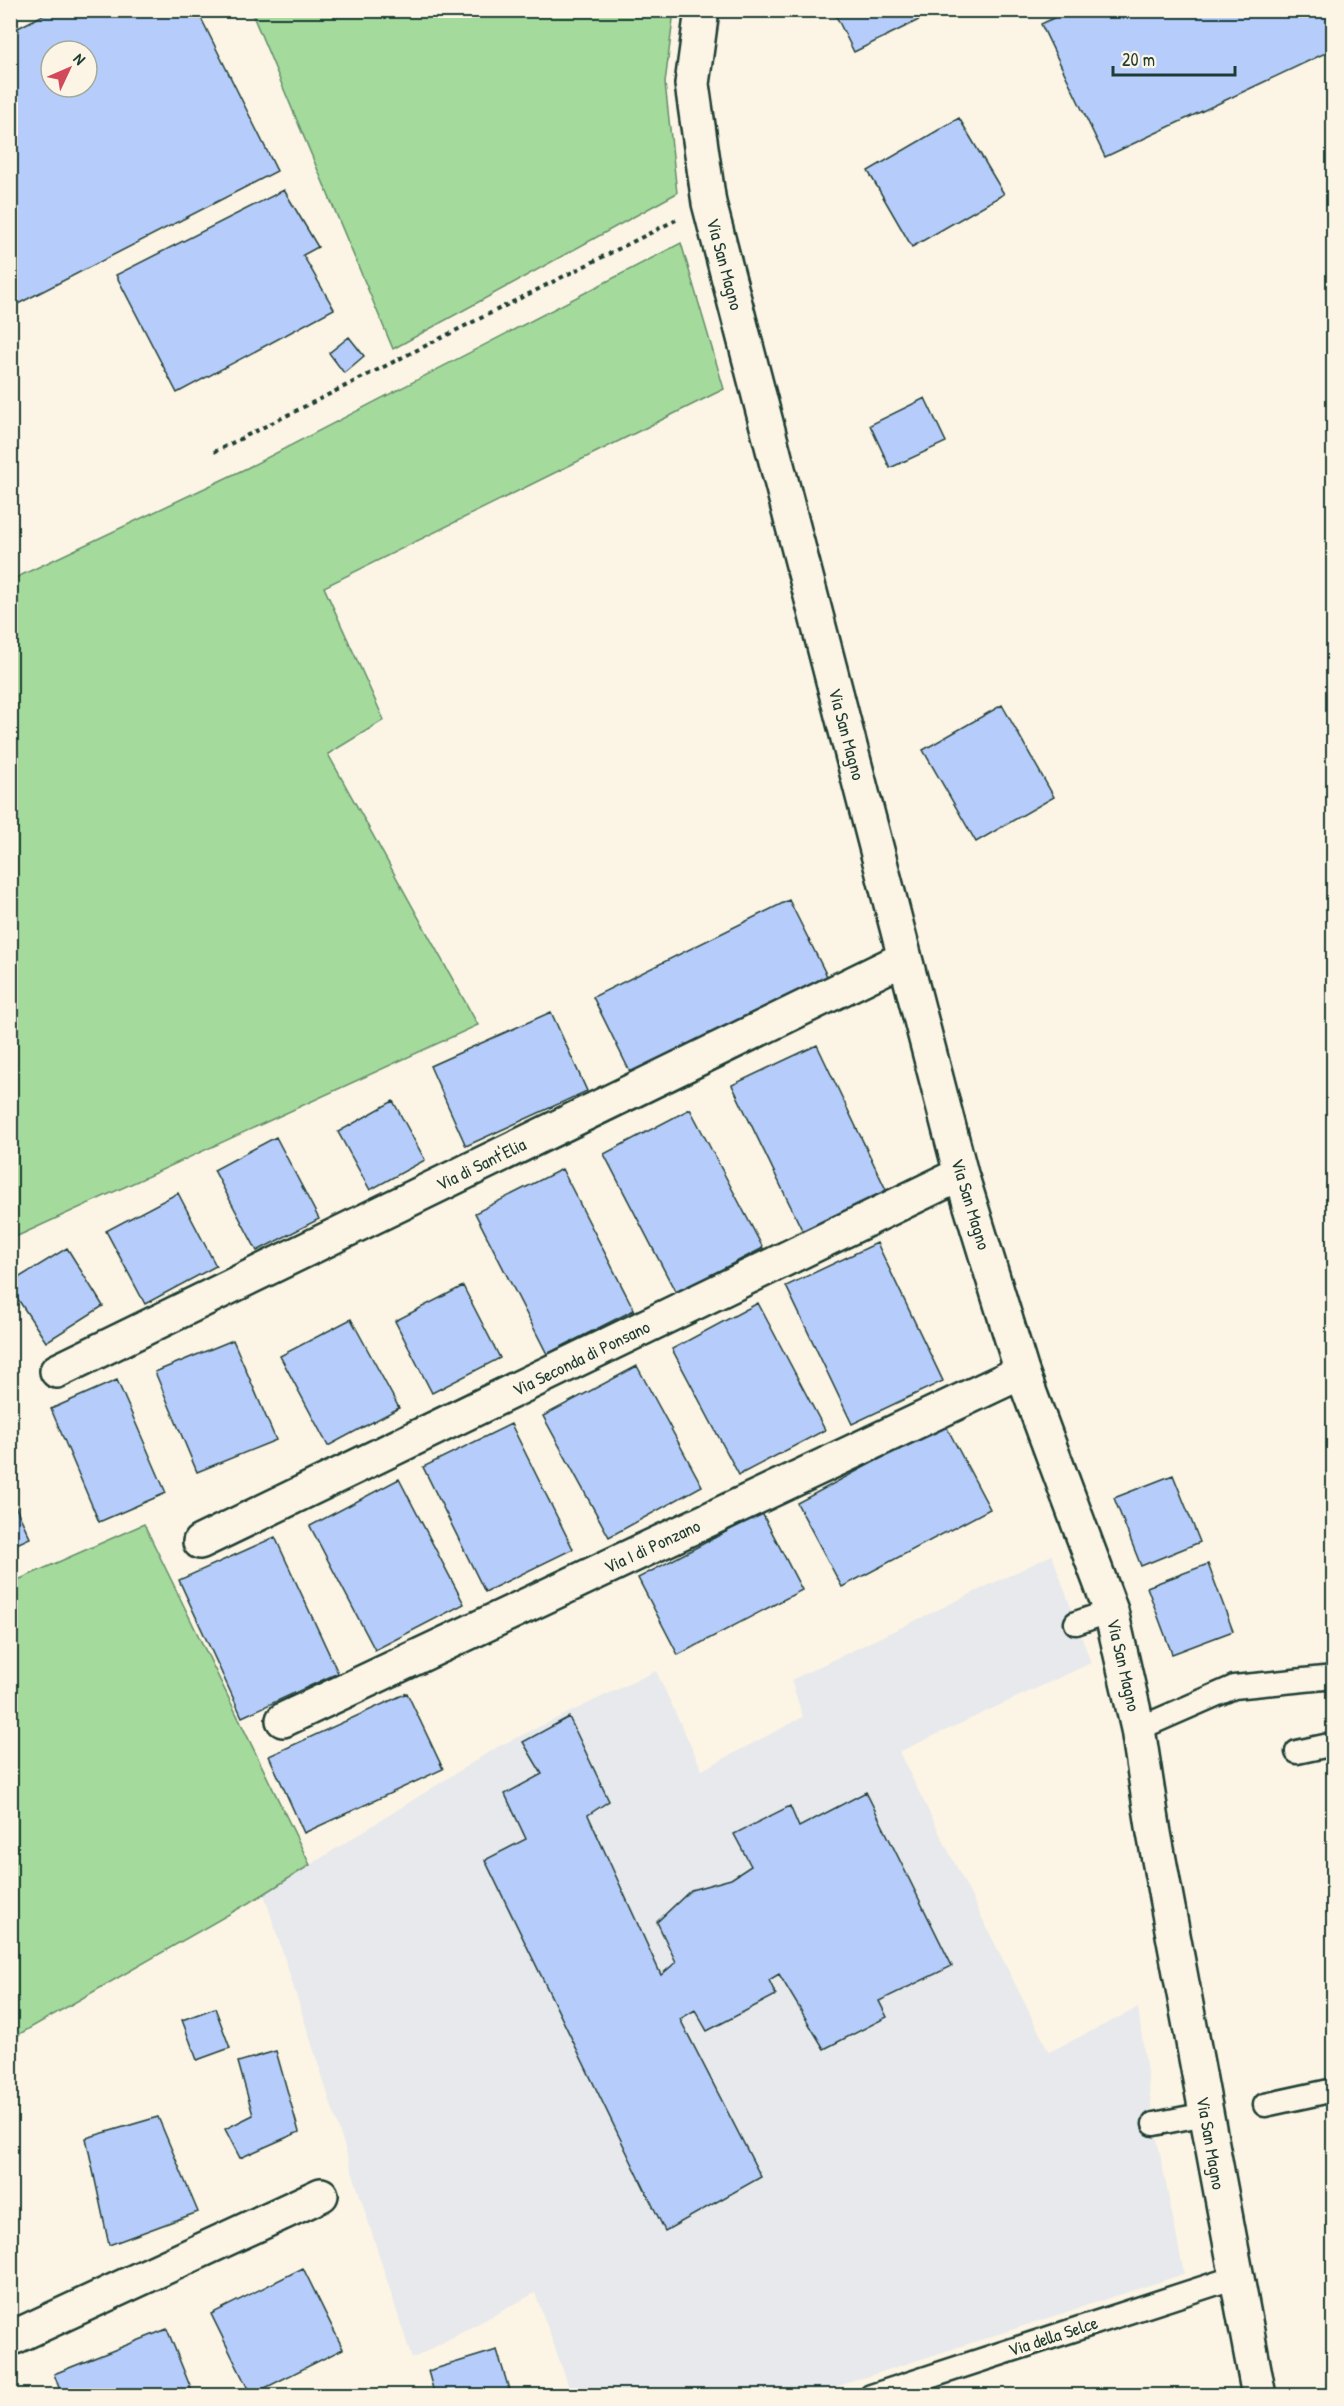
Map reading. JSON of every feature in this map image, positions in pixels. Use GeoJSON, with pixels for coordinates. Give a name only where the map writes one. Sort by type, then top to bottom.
{"type":"FeatureCollection","features":[{"type":"Feature","properties":{"kind":"street","name":"Via San Magno"},"geometry":{"type":"LineString","coordinates":[[702,10],[692,84],[709,203],[961,1174],[1022,1372],[1111,1611],[1138,1729],[1154,1833],[1258,2396]]}},
{"type":"Feature","properties":{"kind":"street","name":"Via di Sant'Elia"},"geometry":{"type":"LineString","coordinates":[[57,1371],[905,958]]}},
{"type":"Feature","properties":{"kind":"street","name":"Via Seconda di Ponsano"},"geometry":{"type":"LineString","coordinates":[[200,1542],[961,1174]]}},
{"type":"Feature","properties":{"kind":"street","name":"Via I di Ponzano"},"geometry":{"type":"LineString","coordinates":[[283,1720],[1022,1372]]}},
{"type":"Feature","properties":{"kind":"street"},"geometry":{"type":"LineString","coordinates":[[10,2339],[321,2195]]}},
{"type":"Feature","properties":{"kind":"lane"},"geometry":{"type":"LineString","coordinates":[[1076,1623],[1111,1611]]}},
{"type":"Feature","properties":{"kind":"lane"},"geometry":{"type":"LineString","coordinates":[[1138,1729],[1234,1687],[1334,1677]]}},
{"type":"Feature","properties":{"kind":"lane"},"geometry":{"type":"LineString","coordinates":[[1297,1752],[1334,1744]]}},
{"type":"Feature","properties":{"kind":"lane"},"geometry":{"type":"LineString","coordinates":[[1265,2105],[1333,2092]]}},
{"type":"Feature","properties":{"kind":"lane"},"geometry":{"type":"LineString","coordinates":[[1154,2124],[1206,2114]]}},
{"type":"Feature","properties":{"kind":"lane","name":"Via della Selce"},"geometry":{"type":"LineString","coordinates":[[870,2396],[1236,2277]]}},
{"type":"Feature","properties":{"kind":"path"},"geometry":{"type":"LineString","coordinates":[[214,452],[709,203]]}},
{"type":"Feature","properties":{"kind":"shaded area"},"geometry":{"type":"Polygon","coordinates":[[[1052,1555],[1091,1663],[899,1752],[1049,2052],[1138,2008],[1154,2124],[1184,2274],[810,2395],[572,2395],[535,2293],[412,2359],[264,1894],[497,1747],[656,1671],[702,1770],[803,1717],[791,1680],[1052,1555]]]}},
{"type":"Feature","properties":{"kind":"green space"},"geometry":{"type":"Polygon","coordinates":[[[251,11],[674,11],[665,83],[677,193],[393,349],[251,11]]]}},
{"type":"Feature","properties":{"kind":"green space"},"geometry":{"type":"Polygon","coordinates":[[[681,243],[724,389],[324,587],[384,720],[328,754],[478,1025],[11,1239],[11,580],[247,468],[681,243]]]}},
{"type":"Feature","properties":{"kind":"green space"},"geometry":{"type":"Polygon","coordinates":[[[144,1524],[310,1865],[264,1894],[11,2039],[11,1583],[144,1524]]]}},
{"type":"Feature","properties":{"kind":"building"},"geometry":{"type":"Polygon","coordinates":[[[53,10],[197,10],[277,171],[10,308],[10,32],[53,10]]]}},
{"type":"Feature","properties":{"kind":"building"},"geometry":{"type":"Polygon","coordinates":[[[833,10],[939,10],[854,52],[833,10]]]}},
{"type":"Feature","properties":{"kind":"building"},"geometry":{"type":"Polygon","coordinates":[[[1070,10],[1334,10],[1334,49],[1105,157],[1041,24],[1070,10]]]}},
{"type":"Feature","properties":{"kind":"building"},"geometry":{"type":"Polygon","coordinates":[[[959,118],[1004,194],[912,247],[868,171],[959,118]]]}},
{"type":"Feature","properties":{"kind":"building"},"geometry":{"type":"Polygon","coordinates":[[[284,190],[318,247],[303,255],[334,309],[177,393],[116,275],[284,190]]]}},
{"type":"Feature","properties":{"kind":"building"},"geometry":{"type":"Polygon","coordinates":[[[349,337],[364,356],[344,373],[329,353],[349,337]]]}},
{"type":"Feature","properties":{"kind":"building"},"geometry":{"type":"Polygon","coordinates":[[[925,398],[946,442],[890,468],[870,425],[925,398]]]}},
{"type":"Feature","properties":{"kind":"building"},"geometry":{"type":"Polygon","coordinates":[[[1002,705],[1054,797],[976,842],[923,750],[1002,705]]]}},
{"type":"Feature","properties":{"kind":"building"},"geometry":{"type":"Polygon","coordinates":[[[789,900],[829,980],[632,1076],[593,997],[789,900]]]}},
{"type":"Feature","properties":{"kind":"building"},"geometry":{"type":"Polygon","coordinates":[[[551,1012],[587,1091],[466,1146],[430,1066],[551,1012]]]}},
{"type":"Feature","properties":{"kind":"building"},"geometry":{"type":"Polygon","coordinates":[[[817,1045],[888,1194],[804,1234],[732,1085],[817,1045]]]}},
{"type":"Feature","properties":{"kind":"building"},"geometry":{"type":"Polygon","coordinates":[[[393,1101],[425,1160],[370,1190],[338,1132],[393,1101]]]}},
{"type":"Feature","properties":{"kind":"building"},"geometry":{"type":"Polygon","coordinates":[[[690,1109],[763,1248],[676,1293],[604,1154],[690,1109]]]}},
{"type":"Feature","properties":{"kind":"building"},"geometry":{"type":"Polygon","coordinates":[[[276,1137],[319,1219],[257,1251],[214,1170],[276,1137]]]}},
{"type":"Feature","properties":{"kind":"building"},"geometry":{"type":"Polygon","coordinates":[[[562,1169],[634,1310],[547,1354],[475,1213],[562,1169]]]}},
{"type":"Feature","properties":{"kind":"building"},"geometry":{"type":"Polygon","coordinates":[[[178,1193],[216,1266],[145,1304],[106,1231],[178,1193]]]}},
{"type":"Feature","properties":{"kind":"building"},"geometry":{"type":"Polygon","coordinates":[[[877,1243],[943,1381],[852,1424],[786,1286],[877,1243]]]}},
{"type":"Feature","properties":{"kind":"building"},"geometry":{"type":"Polygon","coordinates":[[[67,1248],[103,1306],[46,1342],[10,1287],[10,1283],[67,1248]]]}},
{"type":"Feature","properties":{"kind":"building"},"geometry":{"type":"Polygon","coordinates":[[[463,1286],[500,1358],[432,1393],[395,1321],[463,1286]]]}},
{"type":"Feature","properties":{"kind":"building"},"geometry":{"type":"Polygon","coordinates":[[[758,1303],[825,1430],[739,1475],[672,1349],[758,1303]]]}},
{"type":"Feature","properties":{"kind":"building"},"geometry":{"type":"Polygon","coordinates":[[[351,1319],[399,1408],[328,1446],[280,1356],[351,1319]]]}},
{"type":"Feature","properties":{"kind":"building"},"geometry":{"type":"Polygon","coordinates":[[[233,1340],[276,1440],[197,1472],[155,1372],[233,1340]]]}},
{"type":"Feature","properties":{"kind":"building"},"geometry":{"type":"Polygon","coordinates":[[[637,1366],[702,1486],[609,1537],[543,1416],[637,1366]]]}},
{"type":"Feature","properties":{"kind":"building"},"geometry":{"type":"Polygon","coordinates":[[[117,1380],[166,1493],[99,1522],[51,1409],[117,1380]]]}},
{"type":"Feature","properties":{"kind":"building"},"geometry":{"type":"Polygon","coordinates":[[[511,1424],[573,1549],[485,1592],[423,1467],[511,1424]]]}},
{"type":"Feature","properties":{"kind":"building"},"geometry":{"type":"Polygon","coordinates":[[[945,1424],[990,1509],[842,1587],[797,1503],[945,1424]]]}},
{"type":"Feature","properties":{"kind":"building"},"geometry":{"type":"Polygon","coordinates":[[[1173,1475],[1200,1542],[1141,1566],[1114,1498],[1173,1475]]]}},
{"type":"Feature","properties":{"kind":"building"},"geometry":{"type":"Polygon","coordinates":[[[399,1479],[464,1604],[375,1650],[310,1526],[399,1479]]]}},
{"type":"Feature","properties":{"kind":"building"},"geometry":{"type":"Polygon","coordinates":[[[10,1495],[30,1538],[10,1547],[10,1495]]]}},
{"type":"Feature","properties":{"kind":"building"},"geometry":{"type":"Polygon","coordinates":[[[762,1513],[802,1590],[678,1655],[638,1578],[762,1513]]]}},
{"type":"Feature","properties":{"kind":"building"},"geometry":{"type":"Polygon","coordinates":[[[275,1537],[338,1673],[242,1717],[179,1580],[275,1537]]]}},
{"type":"Feature","properties":{"kind":"building"},"geometry":{"type":"Polygon","coordinates":[[[1208,1564],[1233,1631],[1172,1654],[1147,1587],[1208,1564]]]}},
{"type":"Feature","properties":{"kind":"building"},"geometry":{"type":"Polygon","coordinates":[[[407,1693],[443,1769],[304,1833],[269,1756],[407,1693]]]}},
{"type":"Feature","properties":{"kind":"building"},"geometry":{"type":"Polygon","coordinates":[[[569,1717],[609,1801],[588,1815],[661,1975],[676,1962],[657,1922],[691,1890],[731,1879],[751,1866],[734,1834],[790,1806],[799,1827],[866,1792],[952,1966],[879,2001],[887,2017],[824,2049],[779,1974],[769,1980],[776,1995],[707,2031],[695,2010],[680,2019],[761,2177],[665,2231],[485,1860],[526,1839],[505,1794],[542,1774],[523,1742],[569,1717]]]}},
{"type":"Feature","properties":{"kind":"building"},"geometry":{"type":"Polygon","coordinates":[[[215,2008],[230,2048],[197,2060],[182,2020],[215,2008]]]}},
{"type":"Feature","properties":{"kind":"building"},"geometry":{"type":"Polygon","coordinates":[[[276,2051],[299,2132],[240,2158],[225,2129],[253,2115],[238,2062],[276,2051]]]}},
{"type":"Feature","properties":{"kind":"building"},"geometry":{"type":"Polygon","coordinates":[[[158,2117],[198,2212],[109,2245],[86,2138],[158,2117]]]}},
{"type":"Feature","properties":{"kind":"building"},"geometry":{"type":"Polygon","coordinates":[[[303,2268],[343,2349],[251,2395],[211,2314],[303,2268]]]}},
{"type":"Feature","properties":{"kind":"building"},"geometry":{"type":"Polygon","coordinates":[[[167,2329],[194,2396],[62,2396],[54,2374],[167,2329]]]}},
{"type":"Feature","properties":{"kind":"building"},"geometry":{"type":"Polygon","coordinates":[[[497,2350],[511,2396],[435,2396],[428,2371],[497,2350]]]}}]}
